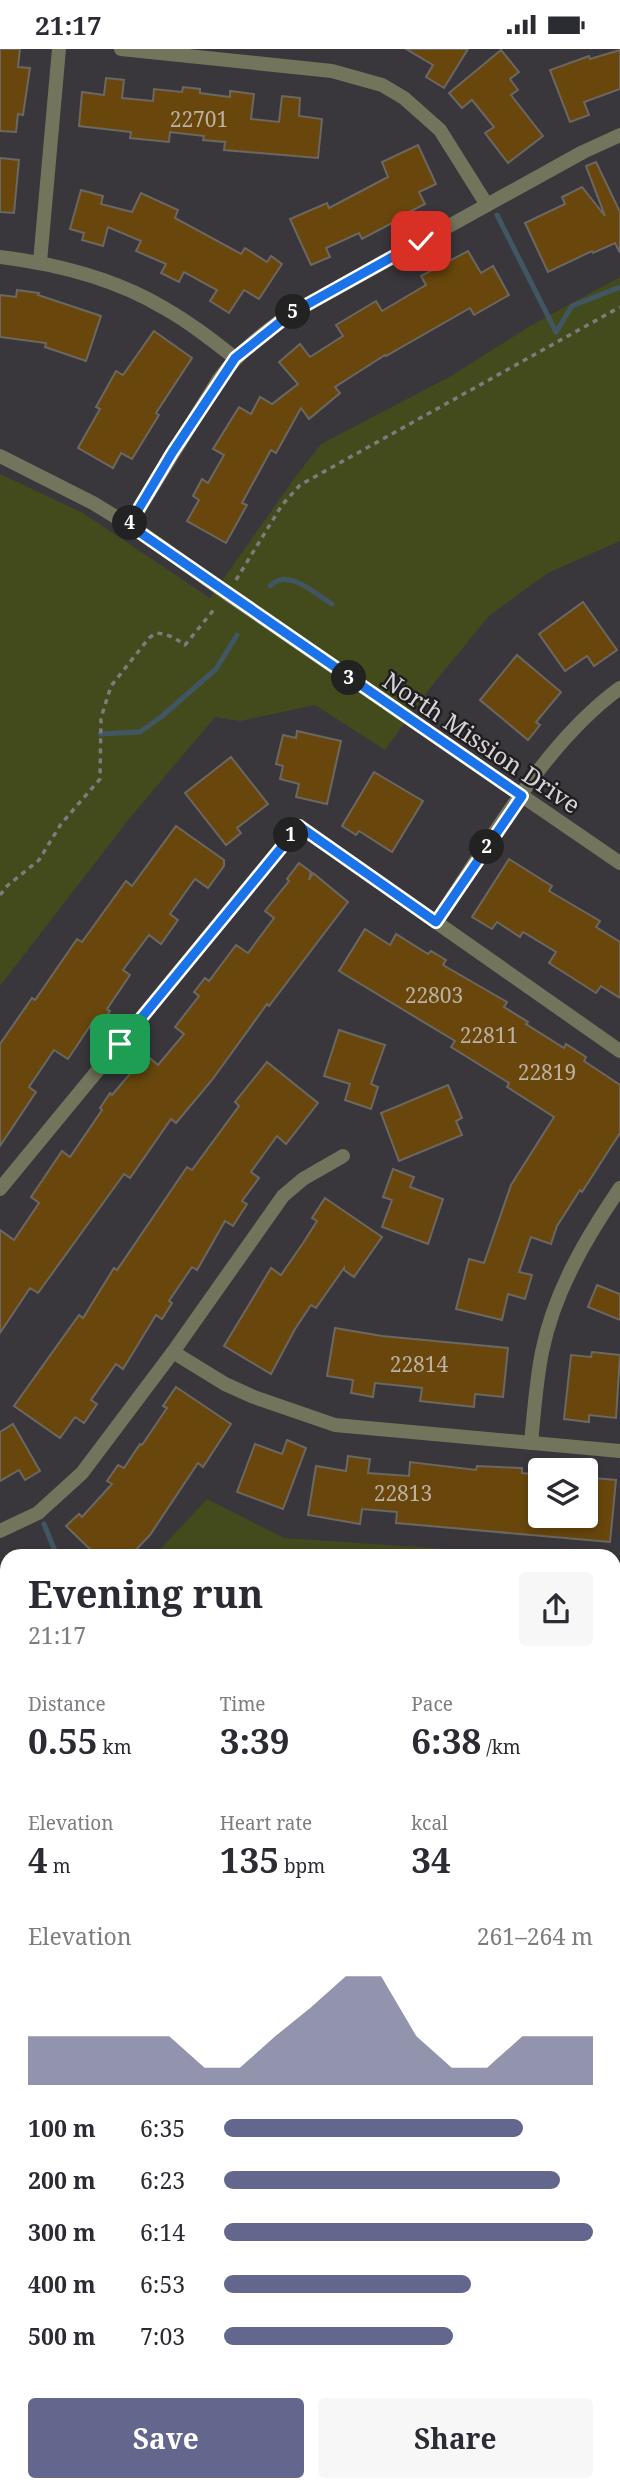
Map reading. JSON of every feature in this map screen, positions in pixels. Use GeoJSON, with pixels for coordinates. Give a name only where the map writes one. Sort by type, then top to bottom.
{"type":"FeatureCollection","features":[{"type":"Feature","properties":{"kind":"street"},"geometry":{"type":"LineString","coordinates":[[40,262],[59,49]]}},
{"type":"Feature","properties":{"kind":"street"},"geometry":{"type":"LineString","coordinates":[[121,49],[332,71],[382,85],[404,97],[440,130],[487,205]]}},
{"type":"Feature","properties":{"kind":"street"},"geometry":{"type":"LineString","coordinates":[[129,525],[185,432],[235,358],[290,314],[583,152],[620,135]]}},
{"type":"Feature","properties":{"kind":"street"},"geometry":{"type":"LineString","coordinates":[[0,257],[74,269],[132,292],[181,319],[235,358]]}},
{"type":"Feature","properties":{"kind":"street","name":"North Mission Drive"},"geometry":{"type":"LineString","coordinates":[[0,456],[93,503],[129,525],[620,863]]}},
{"type":"Feature","properties":{"kind":"street"},"geometry":{"type":"LineString","coordinates":[[436,922],[538,773],[577,727],[620,688]]}},
{"type":"Feature","properties":{"kind":"street"},"geometry":{"type":"LineString","coordinates":[[0,1189],[299,826],[620,1051]]}},
{"type":"Feature","properties":{"kind":"street"},"geometry":{"type":"LineString","coordinates":[[0,1531],[38,1513],[82,1473],[173,1352],[283,1196],[303,1179],[343,1156]]}},
{"type":"Feature","properties":{"kind":"street"},"geometry":{"type":"LineString","coordinates":[[531,1443],[542,1350],[556,1304],[582,1248],[620,1188]]}},
{"type":"Feature","properties":{"kind":"street"},"geometry":{"type":"LineString","coordinates":[[173,1352],[225,1384],[281,1408],[335,1425],[620,1451]]}},
{"type":"Feature","properties":{"kind":"path"},"geometry":{"type":"LineString","coordinates":[[236,580],[282,505],[300,485],[620,307]]}},
{"type":"Feature","properties":{"kind":"path"},"geometry":{"type":"LineString","coordinates":[[0,895],[6,886],[39,860],[61,824],[100,779],[101,718],[111,686],[149,638],[156,633],[166,634],[185,645],[216,607]]}},
{"type":"Feature","properties":{"kind":"green space"},"geometry":{"type":"Polygon","coordinates":[[[620,277],[620,541],[548,573],[490,615],[434,683],[385,750],[315,705],[240,721],[215,717],[129,819],[0,986],[0,474],[83,513],[210,598],[321,444],[451,376],[530,326],[620,277]]]}},
{"type":"Feature","properties":{"kind":"green space"},"geometry":{"type":"Polygon","coordinates":[[[207,1499],[284,1538],[447,1549],[161,1549],[207,1499]]]}},
{"type":"Feature","properties":{"kind":"building"},"geometry":{"type":"Polygon","coordinates":[[[0,49],[20,49],[18,67],[30,68],[23,115],[18,114],[16,132],[0,131],[0,49]]]}},
{"type":"Feature","properties":{"kind":"building"},"geometry":{"type":"Polygon","coordinates":[[[406,49],[468,49],[444,88],[426,77],[433,65],[406,49]]]}},
{"type":"Feature","properties":{"kind":"building"},"geometry":{"type":"Polygon","coordinates":[[[501,50],[519,72],[510,79],[518,90],[511,95],[543,136],[508,163],[485,133],[494,127],[472,100],[462,108],[449,93],[501,50]]]}},
{"type":"Feature","properties":{"kind":"building"},"geometry":{"type":"Polygon","coordinates":[[[620,50],[620,89],[584,102],[589,115],[570,122],[550,70],[589,56],[590,59],[620,50]]]}},
{"type":"Feature","properties":{"kind":"building"},"geometry":{"type":"Polygon","coordinates":[[[106,78],[124,80],[122,98],[153,101],[154,89],[182,92],[183,87],[200,89],[200,93],[230,97],[230,91],[254,94],[251,119],[279,122],[282,96],[300,98],[299,116],[322,119],[318,158],[224,150],[225,142],[203,140],[204,136],[170,132],[169,142],[130,138],[131,132],[79,126],[82,92],[104,95],[106,78]]]}},
{"type":"Feature","properties":{"kind":"building"},"geometry":{"type":"Polygon","coordinates":[[[418,145],[436,184],[419,192],[425,204],[362,239],[359,233],[326,248],[330,257],[311,265],[290,219],[327,203],[329,208],[388,177],[382,162],[418,145]]]}},
{"type":"Feature","properties":{"kind":"building"},"geometry":{"type":"Polygon","coordinates":[[[0,158],[19,160],[14,213],[0,212],[0,158]]]}},
{"type":"Feature","properties":{"kind":"building"},"geometry":{"type":"Polygon","coordinates":[[[596,162],[620,212],[620,253],[615,243],[548,272],[525,223],[565,204],[562,197],[582,187],[605,216],[586,166],[596,162]]]}},
{"type":"Feature","properties":{"kind":"building"},"geometry":{"type":"Polygon","coordinates":[[[81,190],[103,196],[101,204],[132,212],[141,193],[178,210],[175,218],[241,254],[245,248],[267,262],[271,256],[282,264],[259,299],[244,290],[229,313],[210,301],[217,290],[184,272],[179,282],[161,273],[166,264],[136,251],[141,241],[108,227],[103,246],[82,240],[84,233],[70,229],[81,190]]]}},
{"type":"Feature","properties":{"kind":"building"},"geometry":{"type":"Polygon","coordinates":[[[468,251],[481,273],[493,266],[509,295],[474,315],[470,308],[385,355],[335,387],[340,393],[309,419],[301,408],[276,453],[271,450],[242,503],[247,505],[226,543],[187,521],[199,500],[193,496],[202,479],[208,483],[224,455],[213,449],[239,407],[251,414],[260,397],[272,404],[298,384],[279,362],[300,344],[310,357],[343,336],[336,325],[376,301],[382,311],[426,285],[421,276],[468,251]]]}},
{"type":"Feature","properties":{"kind":"building"},"geometry":{"type":"Polygon","coordinates":[[[17,290],[39,293],[38,295],[101,316],[86,361],[45,347],[46,343],[0,337],[0,295],[16,297],[17,290]]]}},
{"type":"Feature","properties":{"kind":"building"},"geometry":{"type":"Polygon","coordinates":[[[154,331],[192,358],[156,413],[159,415],[132,459],[121,453],[113,468],[78,448],[100,409],[96,407],[116,371],[123,375],[154,331]]]}},
{"type":"Feature","properties":{"kind":"building"},"geometry":{"type":"Polygon","coordinates":[[[583,602],[617,650],[594,666],[587,656],[565,671],[539,634],[583,602]]]}},
{"type":"Feature","properties":{"kind":"building"},"geometry":{"type":"Polygon","coordinates":[[[517,655],[561,692],[536,722],[540,725],[528,740],[480,700],[517,655]]]}},
{"type":"Feature","properties":{"kind":"building"},"geometry":{"type":"Polygon","coordinates":[[[297,731],[341,741],[327,804],[296,797],[299,784],[280,779],[283,766],[276,764],[283,735],[296,738],[297,731]]]}},
{"type":"Feature","properties":{"kind":"building"},"geometry":{"type":"Polygon","coordinates":[[[231,757],[268,804],[237,828],[241,833],[226,845],[185,793],[231,757]]]}},
{"type":"Feature","properties":{"kind":"building"},"geometry":{"type":"Polygon","coordinates":[[[374,772],[423,801],[392,852],[359,831],[356,835],[342,826],[374,772]]]}},
{"type":"Feature","properties":{"kind":"building"},"geometry":{"type":"Polygon","coordinates":[[[176,826],[224,860],[224,866],[208,888],[195,879],[170,914],[178,920],[161,944],[149,935],[123,970],[130,975],[107,1009],[110,1011],[100,1025],[94,1020],[68,1059],[54,1050],[29,1087],[36,1092],[0,1146],[0,1044],[32,998],[35,1000],[77,939],[82,942],[126,881],[132,886],[176,826]]]}},
{"type":"Feature","properties":{"kind":"building"},"geometry":{"type":"Polygon","coordinates":[[[509,859],[552,886],[549,891],[600,921],[596,927],[620,942],[620,998],[601,986],[596,993],[549,963],[556,952],[523,932],[520,937],[497,922],[492,929],[472,917],[509,859]]]}},
{"type":"Feature","properties":{"kind":"building"},"geometry":{"type":"Polygon","coordinates":[[[299,863],[311,872],[309,880],[313,873],[348,902],[269,1006],[267,1004],[212,1080],[176,1123],[171,1119],[130,1178],[124,1174],[38,1293],[30,1288],[0,1333],[0,1230],[14,1240],[39,1203],[31,1197],[62,1151],[70,1157],[102,1110],[100,1108],[110,1093],[112,1095],[146,1055],[158,1065],[184,1034],[175,1027],[199,996],[194,992],[205,978],[209,981],[236,945],[248,953],[274,918],[265,911],[289,881],[287,879],[299,863]]]}},
{"type":"Feature","properties":{"kind":"building"},"geometry":{"type":"Polygon","coordinates":[[[365,929],[390,945],[396,934],[428,954],[431,951],[446,960],[443,965],[507,1002],[504,1007],[528,1022],[526,1024],[564,1048],[566,1044],[586,1057],[584,1061],[620,1085],[620,1133],[557,1226],[551,1244],[531,1237],[519,1272],[532,1275],[525,1299],[508,1294],[502,1320],[456,1309],[469,1259],[484,1263],[511,1185],[554,1117],[507,1087],[509,1083],[451,1047],[455,1041],[339,971],[365,929]]]}},
{"type":"Feature","properties":{"kind":"building"},"geometry":{"type":"Polygon","coordinates":[[[339,1030],[385,1045],[371,1084],[378,1087],[371,1109],[345,1100],[350,1084],[324,1076],[339,1030]]]}},
{"type":"Feature","properties":{"kind":"building"},"geometry":{"type":"Polygon","coordinates":[[[267,1062],[318,1103],[286,1144],[277,1136],[251,1172],[259,1178],[242,1201],[247,1204],[233,1226],[225,1221],[197,1270],[192,1267],[169,1301],[172,1303],[162,1319],[156,1315],[123,1369],[116,1364],[91,1400],[97,1404],[84,1423],[75,1417],[60,1438],[14,1406],[79,1315],[83,1318],[114,1268],[117,1270],[187,1167],[192,1170],[239,1106],[235,1102],[267,1062]]]}},
{"type":"Feature","properties":{"kind":"building"},"geometry":{"type":"Polygon","coordinates":[[[448,1085],[462,1118],[456,1121],[462,1135],[399,1161],[381,1113],[448,1085]]]}},
{"type":"Feature","properties":{"kind":"building"},"geometry":{"type":"Polygon","coordinates":[[[393,1169],[414,1177],[410,1187],[443,1199],[428,1244],[382,1227],[392,1200],[383,1197],[393,1169]]]}},
{"type":"Feature","properties":{"kind":"building"},"geometry":{"type":"Polygon","coordinates":[[[325,1198],[382,1237],[354,1277],[344,1268],[316,1308],[311,1305],[271,1374],[224,1346],[271,1268],[281,1275],[303,1243],[317,1221],[312,1218],[325,1198]]]}},
{"type":"Feature","properties":{"kind":"building"},"geometry":{"type":"Polygon","coordinates":[[[597,1285],[620,1294],[620,1320],[588,1307],[597,1285]]]}},
{"type":"Feature","properties":{"kind":"building"},"geometry":{"type":"Polygon","coordinates":[[[335,1328],[382,1336],[508,1348],[503,1397],[475,1394],[474,1407],[420,1401],[422,1388],[375,1383],[373,1397],[351,1393],[353,1380],[327,1376],[335,1328]]]}},
{"type":"Feature","properties":{"kind":"building"},"geometry":{"type":"Polygon","coordinates":[[[592,1352],[620,1355],[616,1418],[589,1415],[589,1422],[564,1419],[571,1355],[591,1357],[592,1352]]]}},
{"type":"Feature","properties":{"kind":"building"},"geometry":{"type":"Polygon","coordinates":[[[176,1387],[231,1424],[203,1467],[198,1463],[150,1535],[137,1549],[90,1549],[66,1526],[79,1514],[82,1517],[112,1484],[107,1481],[118,1465],[124,1468],[140,1444],[142,1445],[167,1408],[163,1406],[176,1387]]]}},
{"type":"Feature","properties":{"kind":"building"},"geometry":{"type":"Polygon","coordinates":[[[13,1424],[40,1471],[25,1480],[19,1470],[0,1481],[0,1432],[13,1424]]]}},
{"type":"Feature","properties":{"kind":"building"},"geometry":{"type":"Polygon","coordinates":[[[287,1440],[306,1448],[283,1509],[237,1492],[255,1444],[282,1454],[287,1440]]]}},
{"type":"Feature","properties":{"kind":"building"},"geometry":{"type":"Polygon","coordinates":[[[348,1456],[370,1459],[368,1473],[409,1476],[410,1462],[476,1470],[477,1466],[522,1468],[522,1473],[528,1474],[528,1528],[598,1528],[598,1478],[616,1480],[610,1542],[396,1523],[397,1512],[362,1509],[360,1524],[308,1515],[316,1466],[346,1471],[348,1456]]]}},
{"type":"Feature","properties":{"kind":"waterway"},"geometry":{"type":"LineString","coordinates":[[497,215],[556,332]]}},
{"type":"Feature","properties":{"kind":"waterway"},"geometry":{"type":"LineString","coordinates":[[556,332],[572,306],[620,287]]}},
{"type":"Feature","properties":{"kind":"waterway"},"geometry":{"type":"LineString","coordinates":[[270,586],[285,579],[293,581],[332,604]]}},
{"type":"Feature","properties":{"kind":"waterway"},"geometry":{"type":"LineString","coordinates":[[100,734],[140,732],[161,717],[216,669],[237,635]]}},
{"type":"Feature","properties":{"kind":"waterway"},"geometry":{"type":"LineString","coordinates":[[44,1524],[54,1549]]}},
{"type":"Feature","properties":{"kind":"route"},"geometry":{"type":"LineString","coordinates":[[120,1044],[299,826],[436,922],[522,796],[129,525],[172,453],[235,358],[290,314],[421,241]]}}]}
